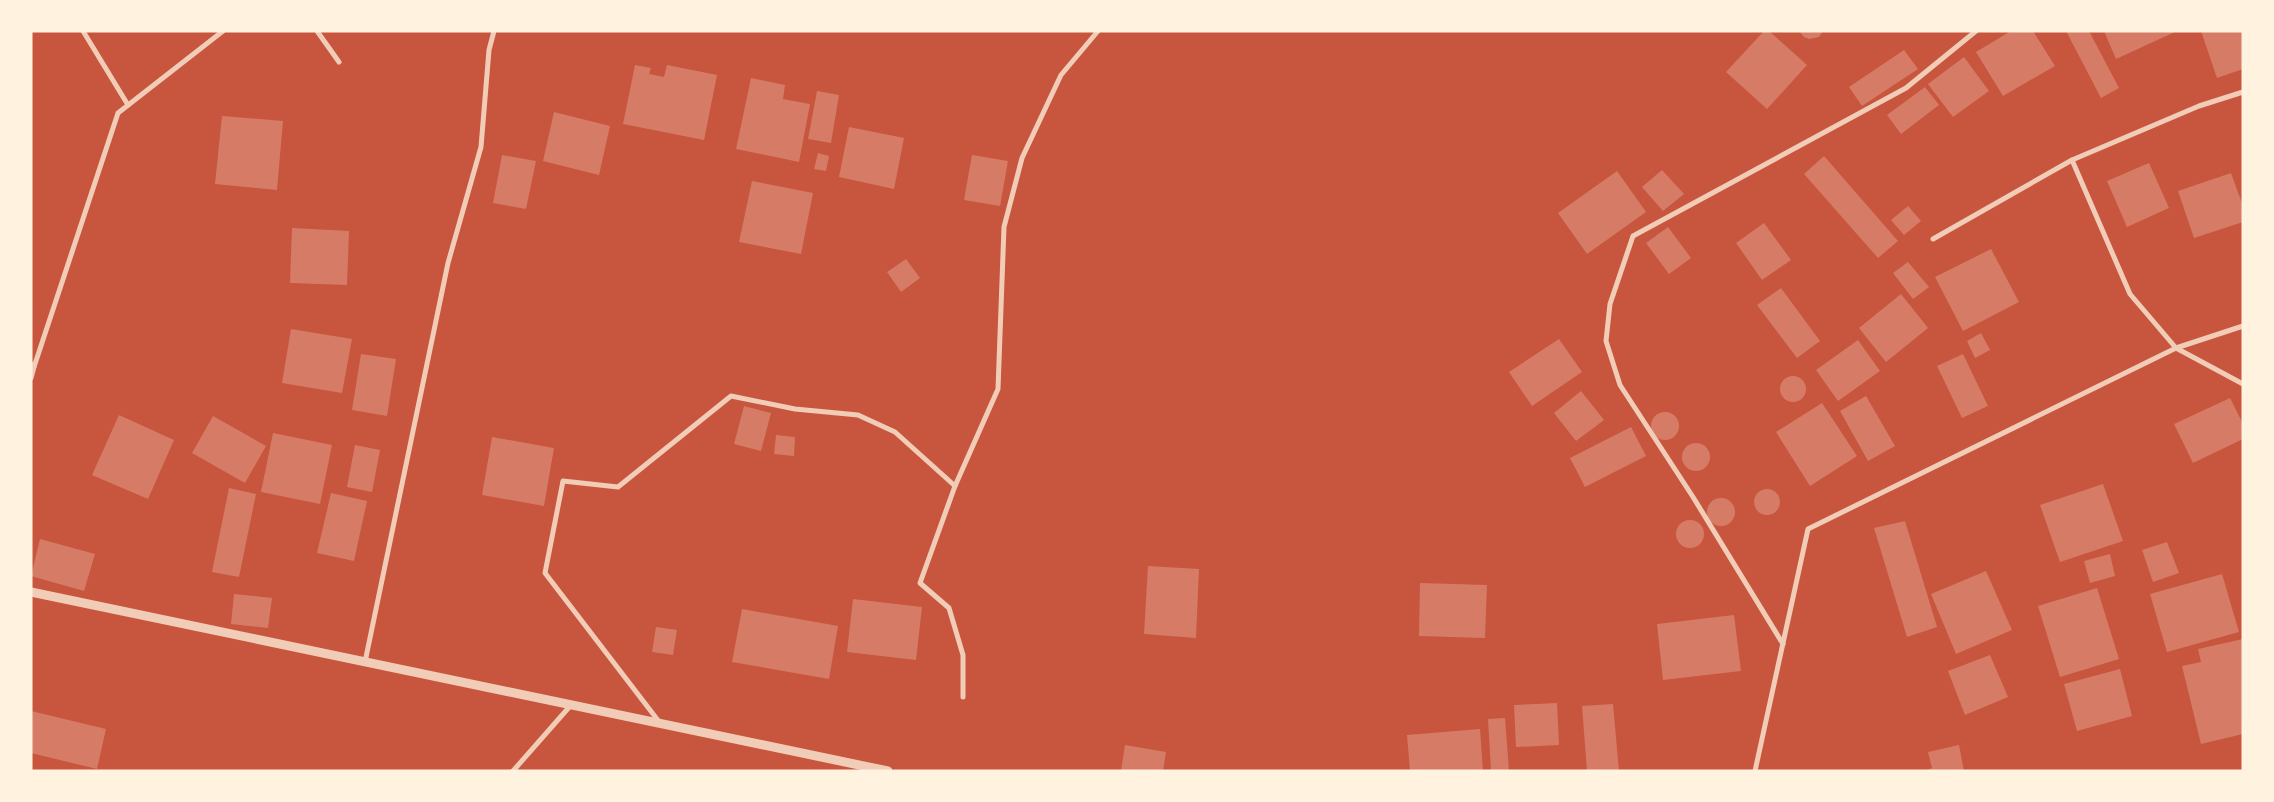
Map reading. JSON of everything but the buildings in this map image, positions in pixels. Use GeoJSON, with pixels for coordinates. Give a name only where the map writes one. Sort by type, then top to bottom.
{"type":"FeatureCollection","features":[{"type":"Feature","properties":{"kind":"street"},"geometry":{"type":"LineString","coordinates":[[83,31],[128,105]]}},
{"type":"Feature","properties":{"kind":"street"},"geometry":{"type":"LineString","coordinates":[[31,378],[33,365],[118,113],[223,31]]}},
{"type":"Feature","properties":{"kind":"street"},"geometry":{"type":"LineString","coordinates":[[317,31],[340,62]]}},
{"type":"Feature","properties":{"kind":"street"},"geometry":{"type":"LineString","coordinates":[[365,662],[448,263],[481,147],[489,50],[494,31]]}},
{"type":"Feature","properties":{"kind":"street"},"geometry":{"type":"LineString","coordinates":[[963,698],[963,655],[949,608],[920,583],[955,486],[998,389],[1004,227],[1022,158],[1060,75],[1098,31]]}},
{"type":"Feature","properties":{"kind":"street"},"geometry":{"type":"LineString","coordinates":[[1783,644],[1693,497],[1620,385],[1606,341],[1610,304],[1633,236],[1906,88],[1976,31]]}},
{"type":"Feature","properties":{"kind":"street"},"geometry":{"type":"LineString","coordinates":[[1933,239],[2072,160],[2199,106],[2243,92]]}},
{"type":"Feature","properties":{"kind":"street"},"geometry":{"type":"LineString","coordinates":[[2072,160],[2130,294],[2176,348],[2243,384]]}},
{"type":"Feature","properties":{"kind":"street"},"geometry":{"type":"LineString","coordinates":[[1755,771],[1808,529],[2176,348],[2243,326]]}},
{"type":"Feature","properties":{"kind":"street"},"geometry":{"type":"LineString","coordinates":[[660,723],[545,573],[563,481],[618,487],[731,396],[795,409],[858,415],[895,432],[955,486]]}},
{"type":"Feature","properties":{"kind":"street"},"geometry":{"type":"LineString","coordinates":[[31,592],[888,771]]}},
{"type":"Feature","properties":{"kind":"street"},"geometry":{"type":"LineString","coordinates":[[513,771],[571,705]]}}]}
